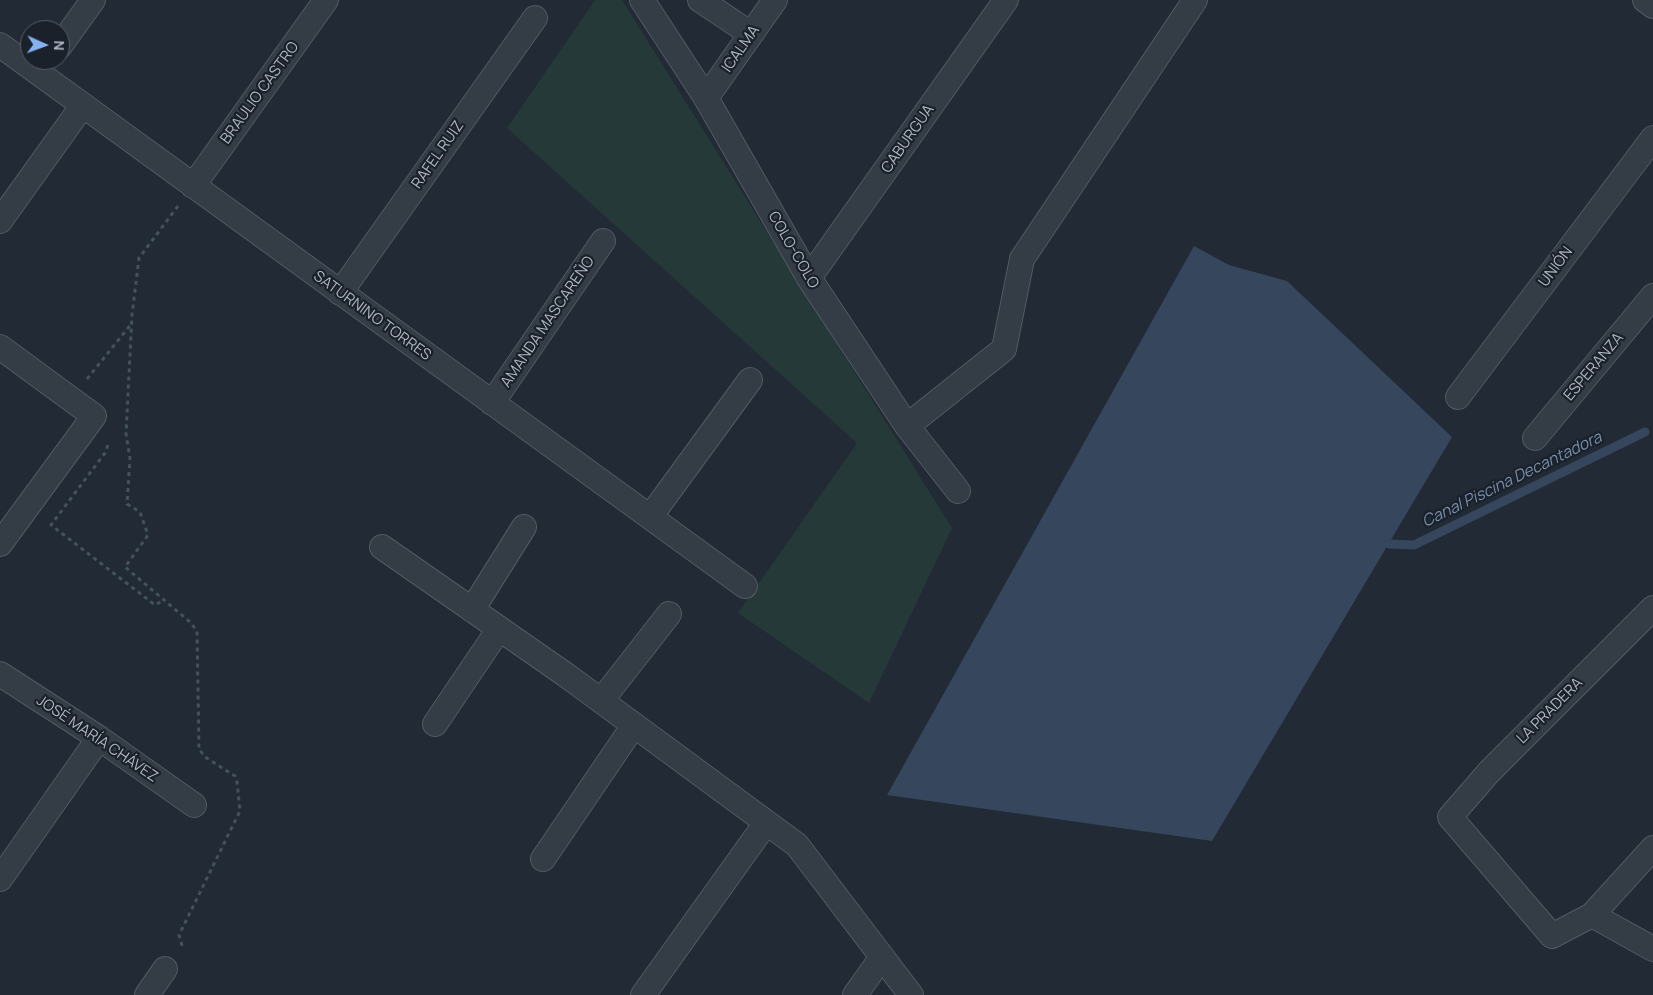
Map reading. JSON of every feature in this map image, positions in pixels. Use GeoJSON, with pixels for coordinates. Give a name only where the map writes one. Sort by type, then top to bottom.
{"type":"FeatureCollection","features":[{"type":"Feature","properties":{"kind":"street"},"geometry":{"type":"LineString","coordinates":[[70,32],[93,0]]}},
{"type":"Feature","properties":{"kind":"street","name":"BRAULIO CASTRO"},"geometry":{"type":"LineString","coordinates":[[193,186],[326,0]]}},
{"type":"Feature","properties":{"kind":"street","name":"COLO-COLO"},"geometry":{"type":"LineString","coordinates":[[642,0],[706,98],[809,278],[907,426],[958,491]]}},
{"type":"Feature","properties":{"kind":"street"},"geometry":{"type":"LineString","coordinates":[[700,0],[751,34]]}},
{"type":"Feature","properties":{"kind":"street","name":"ICALMA"},"geometry":{"type":"LineString","coordinates":[[706,98],[775,0]]}},
{"type":"Feature","properties":{"kind":"street","name":"CABURGUA"},"geometry":{"type":"LineString","coordinates":[[809,278],[1006,0]]}},
{"type":"Feature","properties":{"kind":"street"},"geometry":{"type":"LineString","coordinates":[[907,426],[1004,350],[1022,259],[1195,0]]}},
{"type":"Feature","properties":{"kind":"street"},"geometry":{"type":"LineString","coordinates":[[1645,0],[1653,6]]}},
{"type":"Feature","properties":{"kind":"street","name":"RAFEL RUIZ"},"geometry":{"type":"LineString","coordinates":[[340,293],[536,18]]}},
{"type":"Feature","properties":{"kind":"street","name":"SATURNINO TORRES"},"geometry":{"type":"LineString","coordinates":[[0,45],[20,55]]}},
{"type":"Feature","properties":{"kind":"street","name":"SATURNINO TORRES"},"geometry":{"type":"LineString","coordinates":[[48,70],[82,106],[745,586]]}},
{"type":"Feature","properties":{"kind":"street"},"geometry":{"type":"LineString","coordinates":[[0,220],[82,106]]}},
{"type":"Feature","properties":{"kind":"street","name":"UNIÓN"},"geometry":{"type":"LineString","coordinates":[[1458,397],[1653,138]]}},
{"type":"Feature","properties":{"kind":"street","name":"AMANDA MASCAREÑO"},"geometry":{"type":"LineString","coordinates":[[492,403],[603,241]]}},
{"type":"Feature","properties":{"kind":"street","name":"ESPERANZA"},"geometry":{"type":"LineString","coordinates":[[1535,438],[1653,296]]}},
{"type":"Feature","properties":{"kind":"street"},"geometry":{"type":"LineString","coordinates":[[0,347],[94,416],[0,544]]}},
{"type":"Feature","properties":{"kind":"street"},"geometry":{"type":"LineString","coordinates":[[650,518],[750,380]]}},
{"type":"Feature","properties":{"kind":"street"},"geometry":{"type":"LineString","coordinates":[[472,610],[524,527]]}},
{"type":"Feature","properties":{"kind":"street"},"geometry":{"type":"LineString","coordinates":[[382,546],[634,725],[797,845],[911,995]]}},
{"type":"Feature","properties":{"kind":"street","name":"LA PRADERA"},"geometry":{"type":"LineString","coordinates":[[1592,915],[1552,936],[1450,817],[1489,772],[1653,608]]}},
{"type":"Feature","properties":{"kind":"street"},"geometry":{"type":"LineString","coordinates":[[600,701],[669,614]]}},
{"type":"Feature","properties":{"kind":"street"},"geometry":{"type":"LineString","coordinates":[[435,724],[499,629]]}},
{"type":"Feature","properties":{"kind":"street","name":"JOSÉ MARÍA CHÁVEZ"},"geometry":{"type":"LineString","coordinates":[[0,674],[99,738],[194,805]]}},
{"type":"Feature","properties":{"kind":"street"},"geometry":{"type":"LineString","coordinates":[[543,859],[634,725]]}},
{"type":"Feature","properties":{"kind":"street"},"geometry":{"type":"LineString","coordinates":[[0,879],[99,738]]}},
{"type":"Feature","properties":{"kind":"street"},"geometry":{"type":"LineString","coordinates":[[643,995],[766,823]]}},
{"type":"Feature","properties":{"kind":"street"},"geometry":{"type":"LineString","coordinates":[[1653,848],[1592,915],[1653,949]]}},
{"type":"Feature","properties":{"kind":"street"},"geometry":{"type":"LineString","coordinates":[[855,995],[882,957]]}},
{"type":"Feature","properties":{"kind":"street"},"geometry":{"type":"LineString","coordinates":[[147,995],[165,969]]}},
{"type":"Feature","properties":{"kind":"path"},"geometry":{"type":"LineString","coordinates":[[184,950],[179,935],[240,811],[237,782],[234,776],[205,756],[199,749],[197,631],[190,622],[125,567],[148,535],[140,512],[127,504],[130,458],[126,434],[132,322],[139,258],[193,186]]}},
{"type":"Feature","properties":{"kind":"path"},"geometry":{"type":"LineString","coordinates":[[71,398],[132,322]]}},
{"type":"Feature","properties":{"kind":"path"},"geometry":{"type":"LineString","coordinates":[[112,437],[105,453],[51,526],[155,605],[164,600]]}},
{"type":"Feature","properties":{"kind":"shaded area"},"geometry":{"type":"Polygon","coordinates":[[[595,0],[622,0],[952,528],[869,703],[738,613],[857,443],[507,128],[595,0]]]}},
{"type":"Feature","properties":{"kind":"water"},"geometry":{"type":"Polygon","coordinates":[[[1194,246],[1229,265],[1287,281],[1452,437],[1212,841],[887,795],[1194,246]]]}},
{"type":"Feature","properties":{"kind":"waterway","name":"Canal Piscina Decantadora"},"geometry":{"type":"LineString","coordinates":[[1389,544],[1414,545],[1645,432]]}}]}
